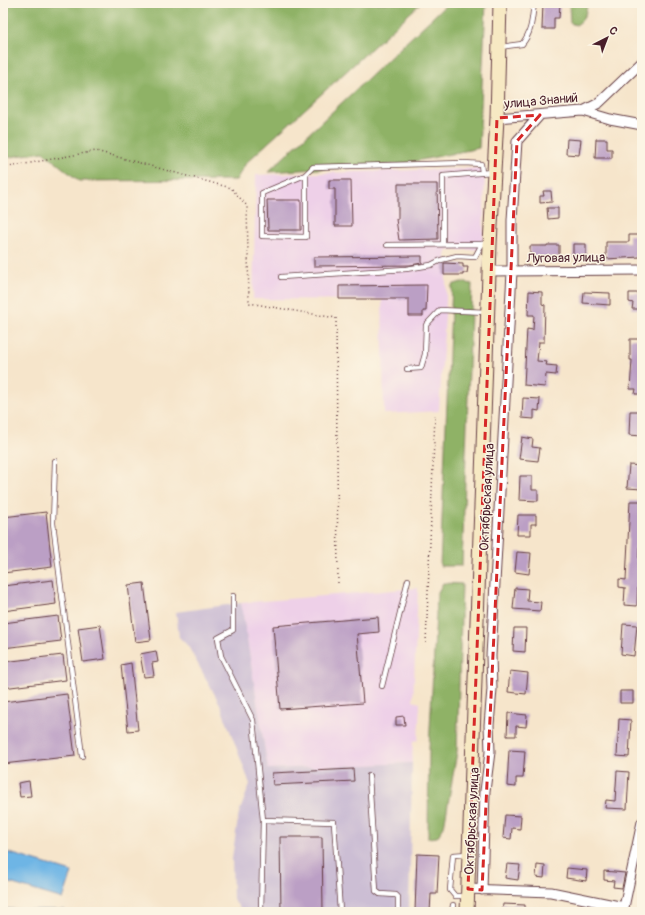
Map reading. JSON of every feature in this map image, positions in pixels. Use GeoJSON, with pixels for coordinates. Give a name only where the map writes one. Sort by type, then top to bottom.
{"type":"FeatureCollection","features":[{"type":"Feature","properties":{"kind":"main road"},"geometry":{"type":"LineString","coordinates":[[467,912],[490,271],[486,244],[488,172],[497,118],[500,3]]}},
{"type":"Feature","properties":{"kind":"street","name":"улица Знаний"},"geometry":{"type":"LineString","coordinates":[[497,118],[583,111],[599,103],[642,62]]}},
{"type":"Feature","properties":{"kind":"street"},"geometry":{"type":"LineString","coordinates":[[583,111],[610,119],[642,125]]}},
{"type":"Feature","properties":{"kind":"street","name":"Октябрьская улица"},"geometry":{"type":"LineString","coordinates":[[482,890],[485,791],[490,752],[489,725],[492,689],[491,656],[512,272],[512,220],[517,141],[540,115]]}},
{"type":"Feature","properties":{"kind":"street","name":"Луговая улица"},"geometry":{"type":"LineString","coordinates":[[490,271],[642,270]]}},
{"type":"Feature","properties":{"kind":"street"},"geometry":{"type":"LineString","coordinates":[[468,893],[482,890],[551,892],[623,910],[641,835],[642,822]]}},
{"type":"Feature","properties":{"kind":"lane"},"geometry":{"type":"LineString","coordinates":[[499,47],[522,44],[531,30],[534,3]]}},
{"type":"Feature","properties":{"kind":"lane"},"geometry":{"type":"LineString","coordinates":[[306,174],[306,237],[262,236],[262,193],[306,174],[313,167],[464,163],[481,164],[488,172]]}},
{"type":"Feature","properties":{"kind":"lane"},"geometry":{"type":"LineString","coordinates":[[443,244],[443,176],[488,172]]}},
{"type":"Feature","properties":{"kind":"lane"},"geometry":{"type":"LineString","coordinates":[[386,244],[486,244]]}},
{"type":"Feature","properties":{"kind":"lane"},"geometry":{"type":"LineString","coordinates":[[281,277],[406,270],[431,265],[441,260],[457,256],[475,257],[486,244]]}},
{"type":"Feature","properties":{"kind":"lane"},"geometry":{"type":"LineString","coordinates":[[407,368],[421,368],[425,354],[426,325],[440,310],[488,312]]}},
{"type":"Feature","properties":{"kind":"lane"},"geometry":{"type":"LineString","coordinates":[[55,461],[53,523],[82,756]]}},
{"type":"Feature","properties":{"kind":"lane"},"geometry":{"type":"LineString","coordinates":[[382,686],[408,580]]}},
{"type":"Feature","properties":{"kind":"lane"},"geometry":{"type":"LineString","coordinates":[[233,596],[233,630],[218,638],[221,656],[253,720],[263,820],[262,912]]}},
{"type":"Feature","properties":{"kind":"lane"},"geometry":{"type":"LineString","coordinates":[[369,776],[376,891],[380,894],[396,895],[398,897],[398,912]]}},
{"type":"Feature","properties":{"kind":"lane"},"geometry":{"type":"LineString","coordinates":[[263,820],[334,822],[340,912]]}},
{"type":"Feature","properties":{"kind":"lane"},"geometry":{"type":"LineString","coordinates":[[468,893],[455,896],[450,890],[453,855],[469,854]]}},
{"type":"Feature","properties":{"kind":"lane"},"geometry":{"type":"LineString","coordinates":[[452,912],[453,904]]}},
{"type":"Feature","properties":{"kind":"path"},"geometry":{"type":"LineString","coordinates":[[3,168],[96,151],[231,188],[247,206],[249,303],[336,318],[338,586]]}},
{"type":"Feature","properties":{"kind":"path"},"geometry":{"type":"LineString","coordinates":[[426,643],[435,415]]}},
{"type":"Feature","properties":{"kind":"highlighted area"},"geometry":{"type":"Polygon","coordinates":[[[540,115],[517,141],[482,890],[468,889],[497,118],[540,115]]]}},
{"type":"Feature","properties":{"kind":"shaded area"},"geometry":{"type":"Polygon","coordinates":[[[485,168],[483,249],[446,251],[446,300],[439,411],[384,414],[382,300],[253,299],[256,175],[485,168]]]}},
{"type":"Feature","properties":{"kind":"shaded area"},"geometry":{"type":"Polygon","coordinates":[[[418,588],[413,701],[420,703],[418,740],[413,741],[412,763],[268,769],[241,603],[418,588]]]}},
{"type":"Feature","properties":{"kind":"shaded area"},"geometry":{"type":"Polygon","coordinates":[[[241,603],[268,769],[412,763],[409,912],[244,912],[233,900],[232,858],[239,813],[250,784],[220,704],[188,646],[179,637],[176,612],[241,603]]]}},
{"type":"Feature","properties":{"kind":"green space"},"geometry":{"type":"Polygon","coordinates":[[[3,3],[421,3],[246,163],[236,180],[79,181],[43,152],[3,158],[3,3]]]}},
{"type":"Feature","properties":{"kind":"green space"},"geometry":{"type":"Polygon","coordinates":[[[448,3],[486,3],[479,148],[402,164],[268,172],[448,3]]]}},
{"type":"Feature","properties":{"kind":"green space"},"geometry":{"type":"Polygon","coordinates":[[[569,3],[587,3],[584,16],[576,25],[570,23],[569,3]]]}},
{"type":"Feature","properties":{"kind":"green space"},"geometry":{"type":"Polygon","coordinates":[[[461,282],[472,284],[462,566],[440,566],[452,285],[461,282]]]}},
{"type":"Feature","properties":{"kind":"green space"},"geometry":{"type":"Polygon","coordinates":[[[443,583],[462,584],[457,752],[444,827],[437,837],[428,838],[429,748],[437,594],[443,583]]]}},
{"type":"Feature","properties":{"kind":"water"},"geometry":{"type":"Polygon","coordinates":[[[3,851],[72,872],[63,899],[3,881],[3,851]]]}},
{"type":"Feature","properties":{"kind":"water"},"geometry":{"type":"Polygon","coordinates":[[[3,909],[64,910],[64,912],[3,912],[3,909]]]}},
{"type":"Feature","properties":{"kind":"building"},"geometry":{"type":"Polygon","coordinates":[[[543,3],[560,3],[559,18],[554,18],[554,29],[542,29],[543,3]]]}},
{"type":"Feature","properties":{"kind":"building"},"geometry":{"type":"Polygon","coordinates":[[[567,139],[581,140],[579,155],[566,154],[567,139]]]}},
{"type":"Feature","properties":{"kind":"building"},"geometry":{"type":"Polygon","coordinates":[[[596,139],[607,139],[607,149],[612,149],[612,158],[595,158],[596,139]]]}},
{"type":"Feature","properties":{"kind":"building"},"geometry":{"type":"Polygon","coordinates":[[[329,180],[351,180],[352,226],[335,226],[335,189],[329,189],[329,180]]]}},
{"type":"Feature","properties":{"kind":"building"},"geometry":{"type":"Polygon","coordinates":[[[398,184],[437,184],[438,239],[399,240],[396,219],[398,219],[398,184]]]}},
{"type":"Feature","properties":{"kind":"building"},"geometry":{"type":"Polygon","coordinates":[[[543,191],[551,191],[552,202],[540,203],[540,196],[544,196],[543,191]]]}},
{"type":"Feature","properties":{"kind":"building"},"geometry":{"type":"Polygon","coordinates":[[[267,200],[301,200],[301,230],[268,230],[267,200]]]}},
{"type":"Feature","properties":{"kind":"building"},"geometry":{"type":"Polygon","coordinates":[[[547,208],[558,208],[558,218],[548,219],[547,208]]]}},
{"type":"Feature","properties":{"kind":"building"},"geometry":{"type":"Polygon","coordinates":[[[629,235],[640,235],[640,257],[606,259],[606,242],[629,242],[629,235]]]}},
{"type":"Feature","properties":{"kind":"building"},"geometry":{"type":"Polygon","coordinates":[[[573,244],[586,244],[586,258],[573,258],[573,244]]]}},
{"type":"Feature","properties":{"kind":"building"},"geometry":{"type":"Polygon","coordinates":[[[559,245],[559,257],[530,258],[530,246],[559,245]]]}},
{"type":"Feature","properties":{"kind":"building"},"geometry":{"type":"Polygon","coordinates":[[[422,256],[422,263],[410,265],[314,266],[314,257],[422,256]]]}},
{"type":"Feature","properties":{"kind":"building"},"geometry":{"type":"Polygon","coordinates":[[[444,263],[463,264],[463,267],[468,267],[467,273],[463,273],[463,275],[444,275],[444,263]]]}},
{"type":"Feature","properties":{"kind":"building"},"geometry":{"type":"Polygon","coordinates":[[[427,285],[426,311],[423,311],[423,316],[409,316],[409,299],[339,299],[339,286],[427,285]]]}},
{"type":"Feature","properties":{"kind":"building"},"geometry":{"type":"Polygon","coordinates":[[[529,291],[542,292],[542,304],[545,305],[544,342],[539,342],[537,361],[547,362],[546,365],[557,366],[556,375],[546,374],[545,387],[524,385],[527,329],[533,330],[534,315],[528,315],[529,291]]]}},
{"type":"Feature","properties":{"kind":"building"},"geometry":{"type":"Polygon","coordinates":[[[584,292],[610,293],[610,305],[583,303],[584,292]]]}},
{"type":"Feature","properties":{"kind":"building"},"geometry":{"type":"Polygon","coordinates":[[[629,293],[642,293],[642,309],[632,309],[633,303],[629,302],[629,293]]]}},
{"type":"Feature","properties":{"kind":"building"},"geometry":{"type":"Polygon","coordinates":[[[630,339],[642,339],[642,394],[635,394],[636,389],[630,389],[632,360],[630,360],[630,339]]]}},
{"type":"Feature","properties":{"kind":"building"},"geometry":{"type":"Polygon","coordinates":[[[523,398],[540,399],[539,411],[534,410],[534,419],[522,418],[523,398]]]}},
{"type":"Feature","properties":{"kind":"building"},"geometry":{"type":"Polygon","coordinates":[[[630,411],[642,411],[642,436],[629,435],[630,411]]]}},
{"type":"Feature","properties":{"kind":"building"},"geometry":{"type":"Polygon","coordinates":[[[522,437],[533,439],[532,447],[540,448],[538,461],[519,459],[522,437]]]}},
{"type":"Feature","properties":{"kind":"building"},"geometry":{"type":"Polygon","coordinates":[[[629,465],[642,466],[642,489],[627,488],[629,465]]]}},
{"type":"Feature","properties":{"kind":"building"},"geometry":{"type":"Polygon","coordinates":[[[520,476],[532,476],[532,490],[538,490],[538,501],[519,500],[520,476]]]}},
{"type":"Feature","properties":{"kind":"building"},"geometry":{"type":"Polygon","coordinates":[[[630,501],[641,501],[640,527],[642,528],[642,547],[639,547],[637,606],[624,605],[625,588],[619,587],[619,579],[626,580],[630,501]]]}},
{"type":"Feature","properties":{"kind":"building"},"geometry":{"type":"Polygon","coordinates":[[[46,512],[52,567],[3,573],[3,517],[46,512]]]}},
{"type":"Feature","properties":{"kind":"building"},"geometry":{"type":"Polygon","coordinates":[[[518,515],[536,515],[536,524],[531,524],[531,535],[517,535],[518,515]]]}},
{"type":"Feature","properties":{"kind":"building"},"geometry":{"type":"Polygon","coordinates":[[[517,552],[531,553],[529,574],[515,572],[517,552]]]}},
{"type":"Feature","properties":{"kind":"building"},"geometry":{"type":"Polygon","coordinates":[[[53,580],[56,604],[3,611],[3,586],[53,580]]]}},
{"type":"Feature","properties":{"kind":"building"},"geometry":{"type":"Polygon","coordinates":[[[144,583],[151,640],[135,642],[128,585],[144,583]]]}},
{"type":"Feature","properties":{"kind":"building"},"geometry":{"type":"Polygon","coordinates":[[[515,588],[528,589],[527,601],[541,602],[540,611],[513,609],[515,588]]]}},
{"type":"Feature","properties":{"kind":"building"},"geometry":{"type":"Polygon","coordinates":[[[58,616],[61,641],[3,648],[3,623],[58,616]]]}},
{"type":"Feature","properties":{"kind":"building"},"geometry":{"type":"Polygon","coordinates":[[[378,617],[379,632],[357,634],[363,703],[280,709],[273,626],[378,617]]]}},
{"type":"Feature","properties":{"kind":"building"},"geometry":{"type":"Polygon","coordinates":[[[623,624],[637,625],[634,656],[621,654],[623,624]]]}},
{"type":"Feature","properties":{"kind":"building"},"geometry":{"type":"Polygon","coordinates":[[[100,625],[105,659],[83,662],[78,628],[100,625]]]}},
{"type":"Feature","properties":{"kind":"building"},"geometry":{"type":"Polygon","coordinates":[[[514,628],[526,628],[525,652],[513,651],[514,628]]]}},
{"type":"Feature","properties":{"kind":"building"},"geometry":{"type":"Polygon","coordinates":[[[156,651],[158,662],[152,663],[154,676],[144,677],[140,654],[156,651]]]}},
{"type":"Feature","properties":{"kind":"building"},"geometry":{"type":"Polygon","coordinates":[[[63,655],[66,680],[3,688],[3,662],[63,655]]]}},
{"type":"Feature","properties":{"kind":"building"},"geometry":{"type":"Polygon","coordinates":[[[131,663],[138,730],[128,731],[121,665],[131,663]]]}},
{"type":"Feature","properties":{"kind":"building"},"geometry":{"type":"Polygon","coordinates":[[[510,671],[528,673],[526,694],[508,692],[510,671]]]}},
{"type":"Feature","properties":{"kind":"building"},"geometry":{"type":"Polygon","coordinates":[[[620,691],[633,691],[633,703],[620,703],[620,691]]]}},
{"type":"Feature","properties":{"kind":"building"},"geometry":{"type":"Polygon","coordinates":[[[67,694],[75,756],[3,764],[3,702],[67,694]]]}},
{"type":"Feature","properties":{"kind":"building"},"geometry":{"type":"Polygon","coordinates":[[[508,713],[527,715],[526,727],[516,726],[516,736],[507,736],[508,713]]]}},
{"type":"Feature","properties":{"kind":"building"},"geometry":{"type":"Polygon","coordinates":[[[404,716],[405,725],[396,725],[396,717],[404,716]]]}},
{"type":"Feature","properties":{"kind":"building"},"geometry":{"type":"Polygon","coordinates":[[[619,719],[631,720],[629,757],[617,756],[619,719]]]}},
{"type":"Feature","properties":{"kind":"building"},"geometry":{"type":"Polygon","coordinates":[[[509,750],[525,751],[523,778],[516,778],[516,787],[507,786],[509,750]]]}},
{"type":"Feature","properties":{"kind":"building"},"geometry":{"type":"Polygon","coordinates":[[[353,769],[354,781],[273,785],[272,773],[353,769]]]}},
{"type":"Feature","properties":{"kind":"building"},"geometry":{"type":"Polygon","coordinates":[[[617,771],[629,772],[627,809],[605,808],[606,800],[615,801],[617,771]]]}},
{"type":"Feature","properties":{"kind":"building"},"geometry":{"type":"Polygon","coordinates":[[[29,781],[31,796],[20,797],[18,783],[29,781]]]}},
{"type":"Feature","properties":{"kind":"building"},"geometry":{"type":"Polygon","coordinates":[[[505,815],[521,816],[520,829],[512,828],[511,839],[503,838],[505,815]]]}},
{"type":"Feature","properties":{"kind":"building"},"geometry":{"type":"Polygon","coordinates":[[[280,837],[322,837],[323,912],[281,912],[280,837]]]}},
{"type":"Feature","properties":{"kind":"building"},"geometry":{"type":"Polygon","coordinates":[[[417,854],[439,855],[437,894],[431,894],[430,912],[415,912],[417,854]]]}},
{"type":"Feature","properties":{"kind":"building"},"geometry":{"type":"Polygon","coordinates":[[[507,864],[520,865],[518,880],[505,878],[507,864]]]}},
{"type":"Feature","properties":{"kind":"building"},"geometry":{"type":"Polygon","coordinates":[[[537,865],[545,866],[544,878],[536,877],[537,865]]]}},
{"type":"Feature","properties":{"kind":"building"},"geometry":{"type":"Polygon","coordinates":[[[567,868],[587,870],[586,881],[566,878],[567,868]]]}},
{"type":"Feature","properties":{"kind":"building"},"geometry":{"type":"Polygon","coordinates":[[[604,871],[625,873],[622,888],[613,887],[614,881],[604,880],[604,871]]]}},
{"type":"Feature","properties":{"kind":"building"},"geometry":{"type":"Polygon","coordinates":[[[503,904],[525,905],[525,912],[502,912],[503,904]]]}}]}
